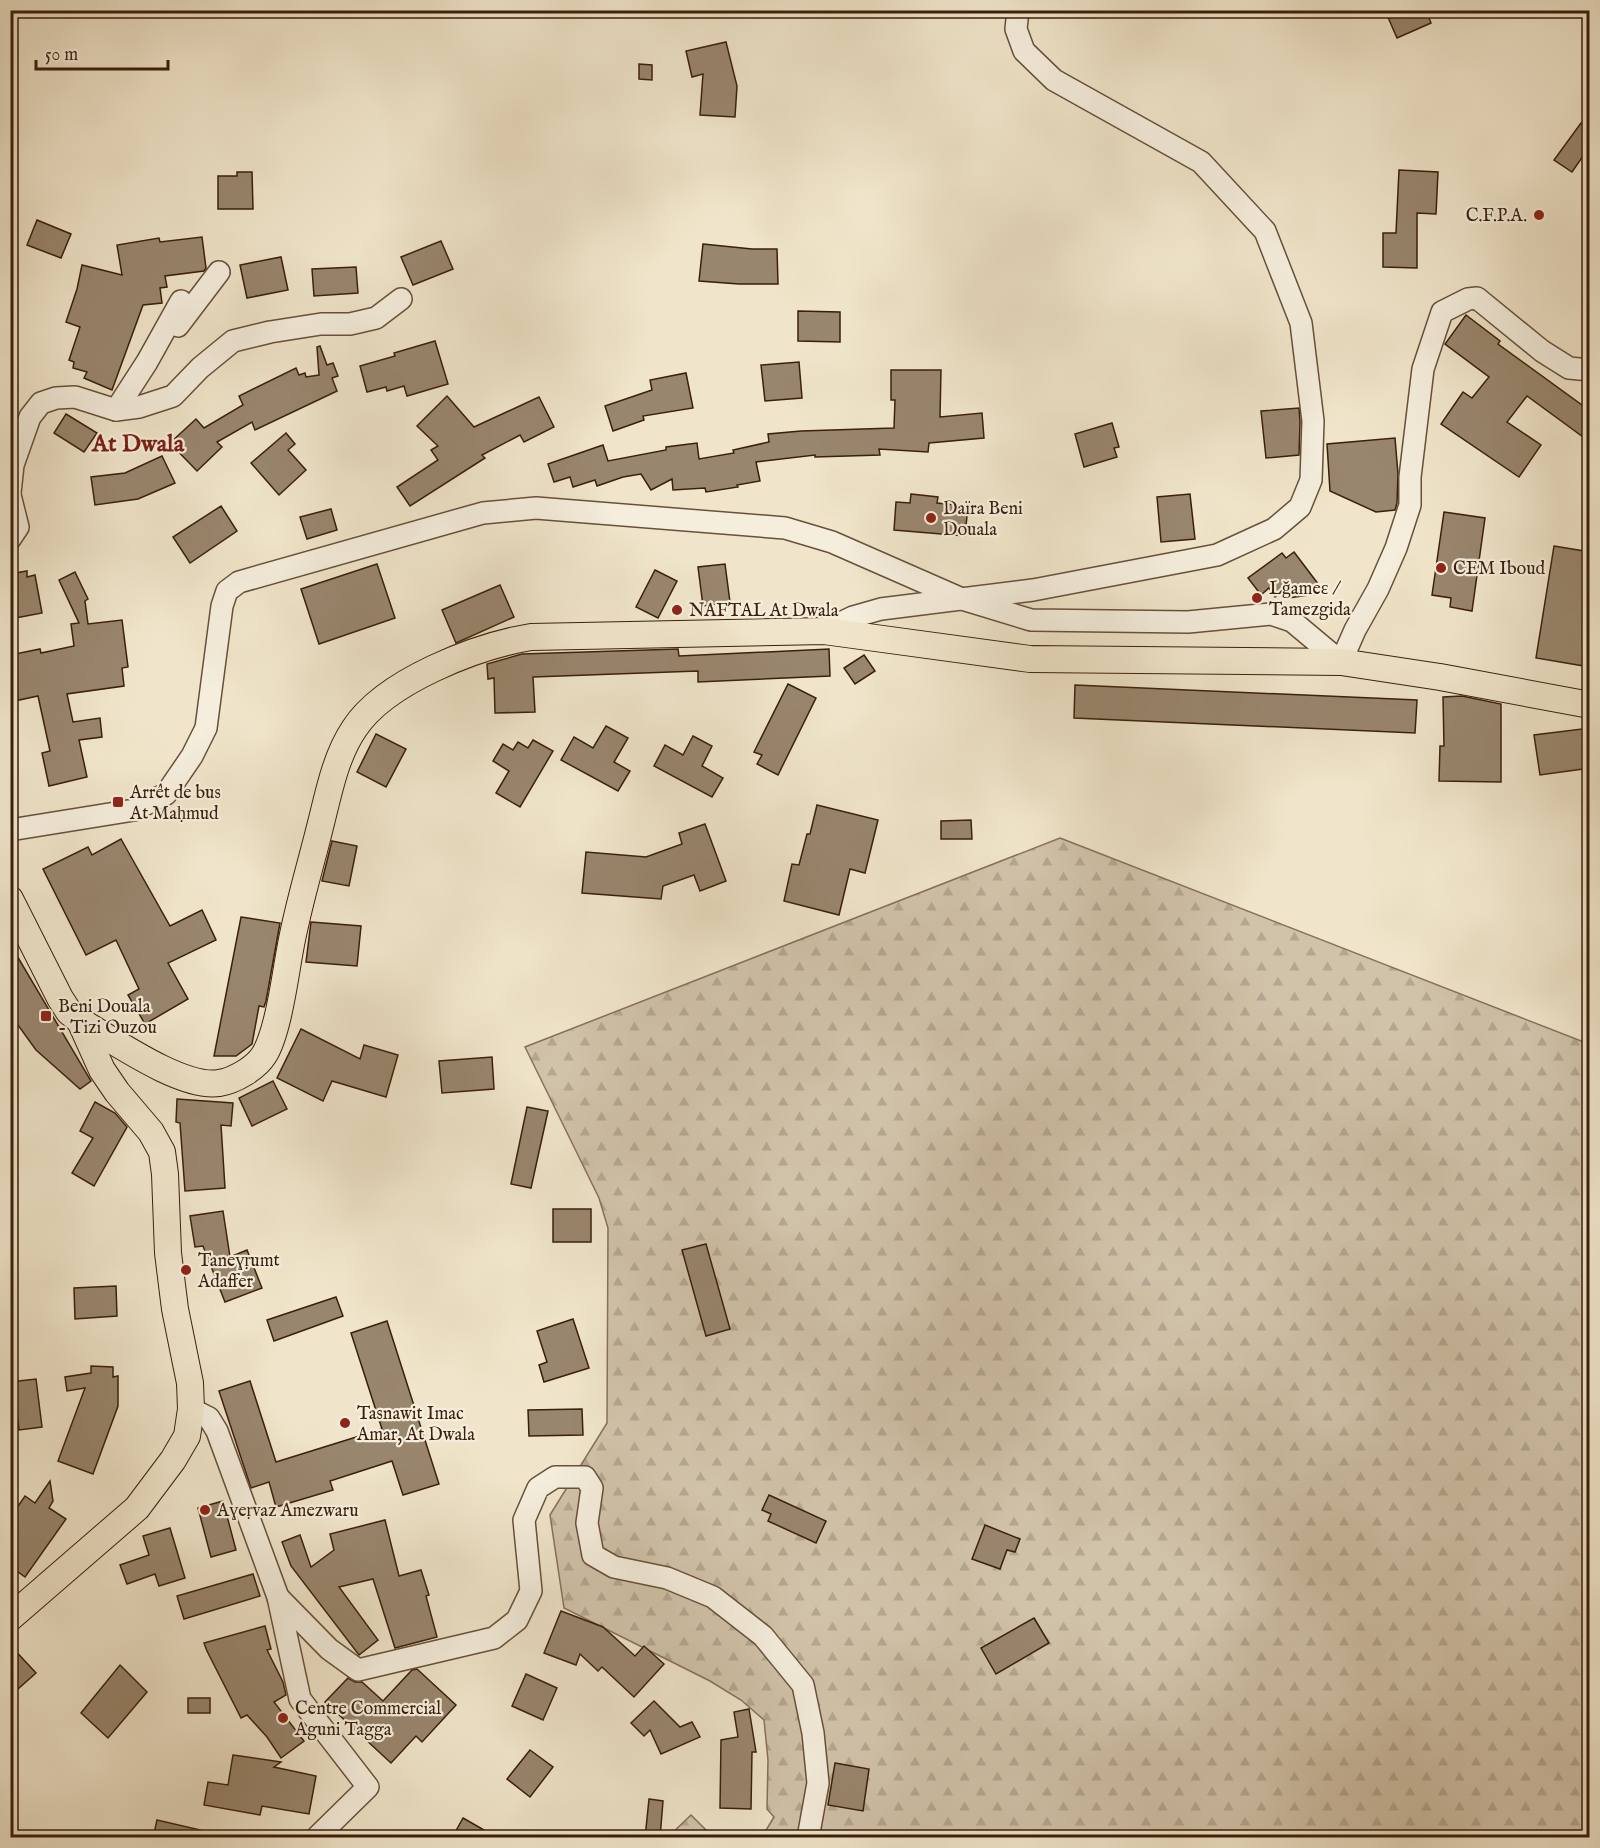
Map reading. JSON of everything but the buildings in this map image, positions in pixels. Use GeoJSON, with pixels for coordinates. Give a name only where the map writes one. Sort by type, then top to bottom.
{"type":"FeatureCollection","features":[{"type":"Feature","properties":{"kind":"main road"},"geometry":{"type":"LineString","coordinates":[[10,899],[69,1012],[80,1021],[184,1079],[219,1083],[255,1065],[264,1056],[270,1042],[283,993],[294,927],[342,750],[355,727],[377,702],[409,680],[505,641],[531,638],[824,631],[1030,658],[1341,662],[1451,679],[1590,705]]}},
{"type":"Feature","properties":{"kind":"main road"},"geometry":{"type":"LineString","coordinates":[[10,1618],[137,1508],[173,1460],[187,1436],[191,1408],[190,1383],[175,1309],[168,1253],[162,1152],[151,1132],[102,1071],[80,1021]]}},
{"type":"Feature","properties":{"kind":"street"},"geometry":{"type":"LineString","coordinates":[[824,631],[852,616],[881,609],[1033,591],[1217,555],[1274,529],[1300,507],[1311,480],[1313,421],[1301,322],[1266,231],[1201,162],[1054,80],[1024,51],[1016,29],[1018,10]]}},
{"type":"Feature","properties":{"kind":"street"},"geometry":{"type":"LineString","coordinates":[[147,362],[169,344],[180,323],[219,272]]}},
{"type":"Feature","properties":{"kind":"street"},"geometry":{"type":"LineString","coordinates":[[10,539],[18,527],[10,494],[14,465],[30,417],[41,403],[57,398],[75,397],[116,410],[139,407],[173,396],[200,368],[233,341],[270,332],[321,324],[350,324],[375,318],[401,298]]}},
{"type":"Feature","properties":{"kind":"street"},"geometry":{"type":"LineString","coordinates":[[10,830],[134,810],[166,794],[192,756],[206,728],[222,606],[227,591],[239,582],[483,513],[536,508],[785,528],[832,542],[963,599],[1023,618],[1054,622],[1188,622],[1271,614],[1292,621],[1341,662],[1387,569],[1410,505],[1410,477],[1423,369],[1442,312],[1468,299],[1477,298],[1542,351],[1569,368],[1590,370]]}},
{"type":"Feature","properties":{"kind":"street"},"geometry":{"type":"LineString","coordinates":[[116,410],[147,362],[181,301]]}},
{"type":"Feature","properties":{"kind":"street"},"geometry":{"type":"LineString","coordinates":[[191,1408],[209,1418],[217,1431],[278,1597],[300,1699],[368,1786],[316,1838]]}},
{"type":"Feature","properties":{"kind":"street"},"geometry":{"type":"LineString","coordinates":[[278,1597],[329,1650],[358,1670],[494,1638],[517,1620],[531,1591],[524,1520],[538,1488],[555,1477],[585,1477],[592,1488],[587,1523],[593,1555],[614,1567],[667,1578],[713,1597],[763,1636],[803,1685],[813,1733],[818,1783],[808,1838]]}},
{"type":"Feature","properties":{"kind":"green space"},"geometry":{"type":"Polygon","coordinates":[[[1060,838],[1589,1044],[1589,1837],[762,1837],[774,1817],[767,1809],[768,1760],[764,1720],[741,1700],[710,1681],[564,1608],[550,1515],[607,1423],[608,1228],[599,1198],[525,1047],[1060,838]]]}},
{"type":"Feature","properties":{"kind":"green space"},"geometry":{"type":"Polygon","coordinates":[[[691,1815],[713,1837],[668,1837],[691,1815]]]}},
{"type":"Feature","properties":{"kind":"place","name":"C.F.P.A."},"geometry":{"type":"Point","coordinates":[1539,215]}},
{"type":"Feature","properties":{"kind":"place","name":"Daïra Beni Douala"},"geometry":{"type":"Point","coordinates":[931,518]}},
{"type":"Feature","properties":{"kind":"place","name":"CEM Iboud"},"geometry":{"type":"Point","coordinates":[1441,568]}},
{"type":"Feature","properties":{"kind":"place","name":"Lǧameɛ / Tamezgida"},"geometry":{"type":"Point","coordinates":[1257,598]}},
{"type":"Feature","properties":{"kind":"place","name":"NAFTAL At Dwala"},"geometry":{"type":"Point","coordinates":[677,610]}},
{"type":"Feature","properties":{"kind":"place","name":"Arrêt de bus At Maḥmud"},"geometry":{"type":"Point","coordinates":[118,802]}},
{"type":"Feature","properties":{"kind":"place","name":"Beni Douala - Tizi Ouzou"},"geometry":{"type":"Point","coordinates":[46,1016]}},
{"type":"Feature","properties":{"kind":"place","name":"Taneɣṛumt Adaffer"},"geometry":{"type":"Point","coordinates":[186,1270]}},
{"type":"Feature","properties":{"kind":"place","name":"Tasnawit Imac Amar, At Dwala"},"geometry":{"type":"Point","coordinates":[345,1423]}},
{"type":"Feature","properties":{"kind":"place","name":"Aɣeṛvaz Amezwaru"},"geometry":{"type":"Point","coordinates":[205,1510]}},
{"type":"Feature","properties":{"kind":"place","name":"Centre Commercial Aguni Tagga"},"geometry":{"type":"Point","coordinates":[283,1718]}},
{"type":"Feature","properties":{"kind":"district","name":"At Dwala"},"geometry":{"type":"Point","coordinates":[138,443]}}]}
